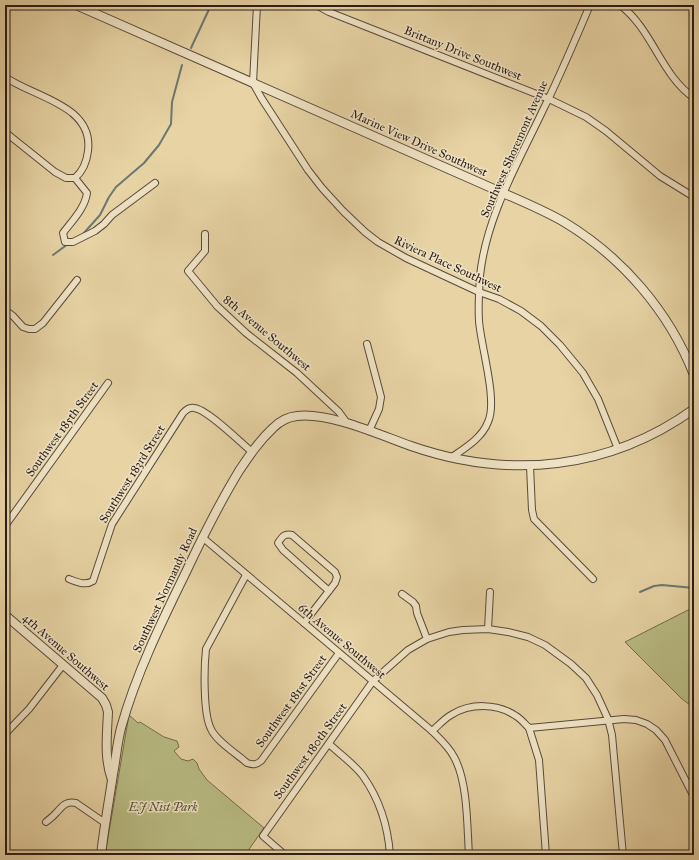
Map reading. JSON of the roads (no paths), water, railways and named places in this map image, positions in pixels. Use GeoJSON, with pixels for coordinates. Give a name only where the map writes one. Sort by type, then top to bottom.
{"type":"FeatureCollection","features":[{"type":"Feature","properties":{"kind":"street","name":"Marine View Drive Southwest"},"geometry":{"type":"LineString","coordinates":[[76,5],[504,193],[563,222],[607,253],[627,271],[645,291],[660,311],[677,339],[694,375]]}},
{"type":"Feature","properties":{"kind":"street"},"geometry":{"type":"LineString","coordinates":[[253,83],[258,5]]}},
{"type":"Feature","properties":{"kind":"street","name":"Brittany Drive Southwest"},"geometry":{"type":"LineString","coordinates":[[316,5],[329,12],[549,99],[586,117],[606,131],[660,176],[694,197]]}},
{"type":"Feature","properties":{"kind":"street","name":"Southwest Shoremont Avenue"},"geometry":{"type":"LineString","coordinates":[[452,458],[478,438],[484,431],[489,422],[492,411],[479,321],[479,292],[483,253],[504,193],[549,99],[590,5]]}},
{"type":"Feature","properties":{"kind":"street"},"geometry":{"type":"LineString","coordinates":[[620,5],[637,21],[670,74],[679,85],[694,98]]}},
{"type":"Feature","properties":{"kind":"street"},"geometry":{"type":"LineString","coordinates":[[5,77],[73,112],[88,136],[88,150],[81,172],[75,178],[66,178],[55,172],[5,132]]}},
{"type":"Feature","properties":{"kind":"street","name":"Riviera Place Southwest"},"geometry":{"type":"LineString","coordinates":[[253,83],[308,170],[343,211],[365,232],[378,242],[406,258],[479,292],[499,299],[521,311],[541,326],[560,344],[583,373],[598,399],[618,449]]}},
{"type":"Feature","properties":{"kind":"street"},"geometry":{"type":"LineString","coordinates":[[75,178],[87,193],[86,200],[63,233],[65,242],[73,242],[94,231],[104,224],[112,215],[155,182]]}},
{"type":"Feature","properties":{"kind":"street","name":"8th Avenue Southwest"},"geometry":{"type":"LineString","coordinates":[[205,234],[205,251],[188,271],[217,306],[246,332],[297,373],[339,412],[347,423]]}},
{"type":"Feature","properties":{"kind":"street"},"geometry":{"type":"LineString","coordinates":[[5,313],[13,316],[23,326],[29,329],[35,329],[43,323],[77,280]]}},
{"type":"Feature","properties":{"kind":"street"},"geometry":{"type":"LineString","coordinates":[[367,344],[381,397],[379,409],[369,431]]}},
{"type":"Feature","properties":{"kind":"street","name":"Southwest 185th Street"},"geometry":{"type":"LineString","coordinates":[[5,526],[108,383]]}},
{"type":"Feature","properties":{"kind":"street","name":"Southwest 183rd Street"},"geometry":{"type":"LineString","coordinates":[[69,579],[83,584],[93,581],[112,524],[183,413],[192,408],[204,412],[252,452]]}},
{"type":"Feature","properties":{"kind":"street","name":"Southwest Normandy Road"},"geometry":{"type":"LineString","coordinates":[[101,855],[120,731],[134,686],[155,636],[202,537],[226,492],[252,452],[274,426],[285,419],[298,416],[330,418],[452,458],[475,463],[530,466],[580,459],[618,449],[650,436],[677,421],[694,409]]}},
{"type":"Feature","properties":{"kind":"street"},"geometry":{"type":"LineString","coordinates":[[530,466],[532,510],[534,518],[593,579]]}},
{"type":"Feature","properties":{"kind":"street"},"geometry":{"type":"LineString","coordinates":[[304,623],[330,591],[337,578],[335,572],[292,535],[287,534],[282,536],[278,543],[283,550],[330,591]]}},
{"type":"Feature","properties":{"kind":"street","name":"6th Avenue Southwest"},"geometry":{"type":"LineString","coordinates":[[202,537],[432,731],[447,746],[460,769],[465,801],[469,855]]}},
{"type":"Feature","properties":{"kind":"street","name":"Southwest 181st Street"},"geometry":{"type":"LineString","coordinates":[[246,575],[206,649],[204,660],[205,693],[208,719],[211,730],[217,738],[247,763],[252,765],[261,761],[339,653]]}},
{"type":"Feature","properties":{"kind":"street"},"geometry":{"type":"LineString","coordinates":[[488,629],[490,592]]}},
{"type":"Feature","properties":{"kind":"street"},"geometry":{"type":"LineString","coordinates":[[402,594],[416,606],[427,639]]}},
{"type":"Feature","properties":{"kind":"street","name":"4th Avenue Southwest"},"geometry":{"type":"LineString","coordinates":[[5,615],[102,698],[108,712],[107,757],[108,770],[112,781]]}},
{"type":"Feature","properties":{"kind":"street","name":"Southwest 180th Street"},"geometry":{"type":"LineString","coordinates":[[285,855],[263,836],[265,832],[373,681],[408,650],[427,639],[463,630],[488,629],[528,637],[560,654],[586,678],[598,695],[608,719],[612,735],[623,855]]}},
{"type":"Feature","properties":{"kind":"street"},"geometry":{"type":"LineString","coordinates":[[5,734],[29,709],[63,665]]}},
{"type":"Feature","properties":{"kind":"street"},"geometry":{"type":"LineString","coordinates":[[432,731],[451,715],[464,709],[480,706],[491,706],[504,710],[516,716],[529,728],[539,760],[546,855]]}},
{"type":"Feature","properties":{"kind":"street"},"geometry":{"type":"LineString","coordinates":[[529,728],[608,719],[636,720],[647,724],[656,730],[665,740],[694,797]]}},
{"type":"Feature","properties":{"kind":"street"},"geometry":{"type":"LineString","coordinates":[[329,744],[363,775],[379,803],[388,835],[390,855]]}},
{"type":"Feature","properties":{"kind":"street"},"geometry":{"type":"LineString","coordinates":[[46,822],[66,803],[71,802],[76,803],[105,823]]}},
{"type":"Feature","properties":{"kind":"waterway"},"geometry":{"type":"LineString","coordinates":[[191,48],[211,5]]}},
{"type":"Feature","properties":{"kind":"waterway"},"geometry":{"type":"LineString","coordinates":[[83,234],[100,215],[116,187],[144,163],[159,145],[171,124],[172,102],[182,65]]}},
{"type":"Feature","properties":{"kind":"waterway"},"geometry":{"type":"LineString","coordinates":[[53,255],[68,244]]}},
{"type":"Feature","properties":{"kind":"waterway"},"geometry":{"type":"LineString","coordinates":[[640,592],[654,586],[662,585],[694,588]]}},
{"type":"Feature","properties":{"kind":"park label","name":"E.J Nist Park"},"geometry":{"type":"Point","coordinates":[163,807]}}]}
